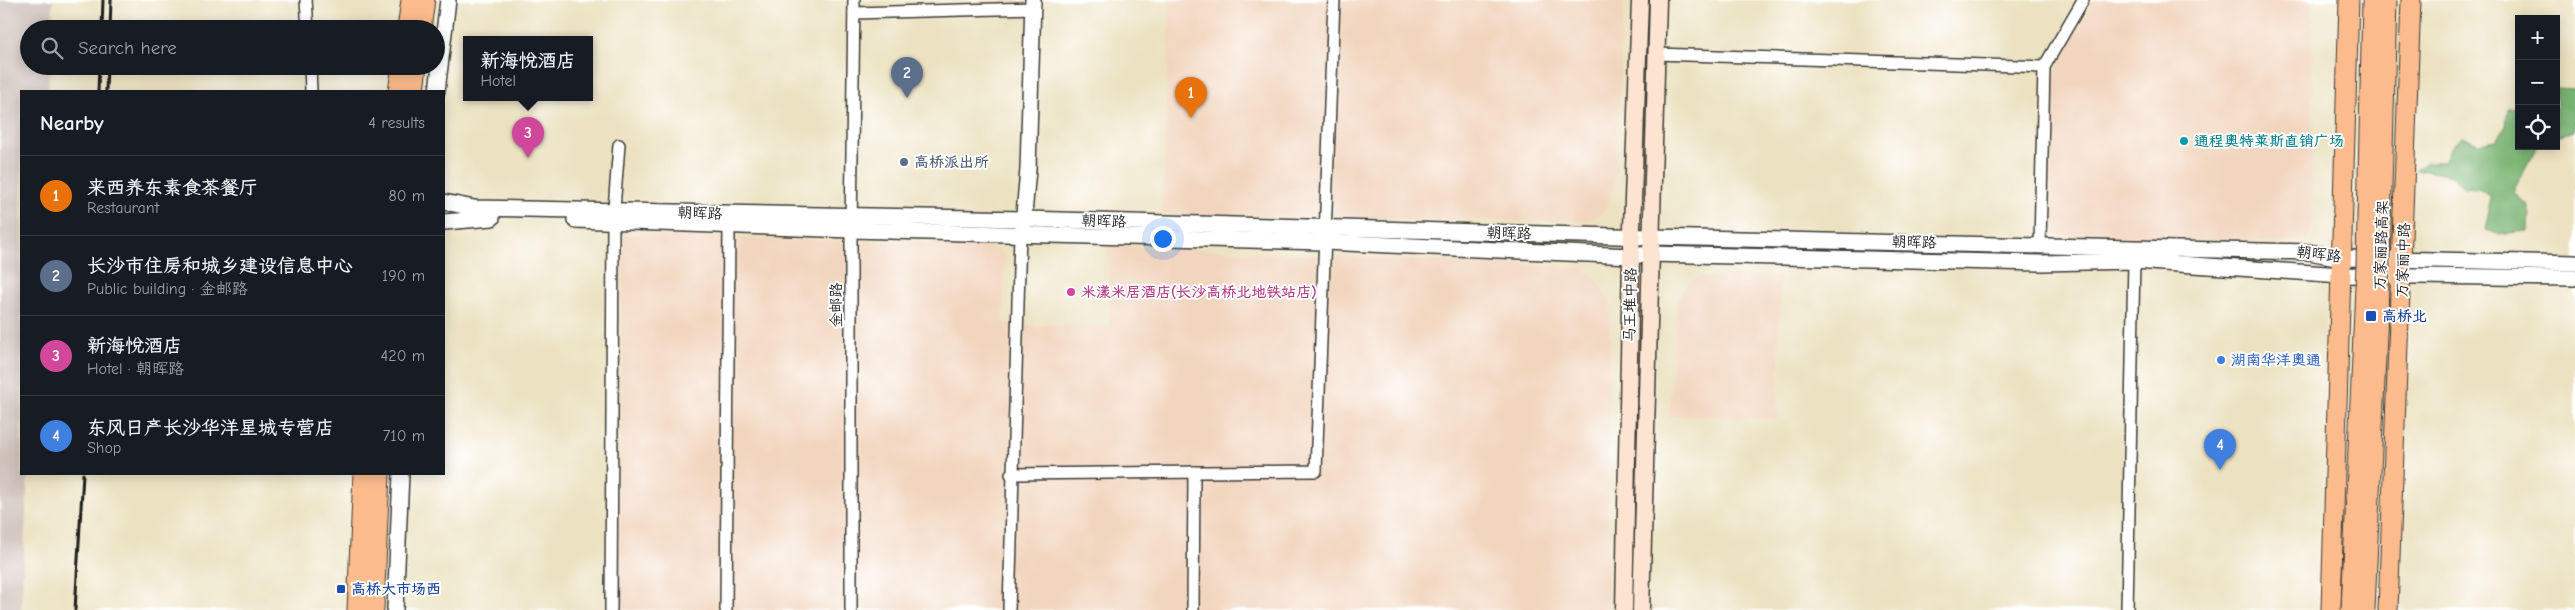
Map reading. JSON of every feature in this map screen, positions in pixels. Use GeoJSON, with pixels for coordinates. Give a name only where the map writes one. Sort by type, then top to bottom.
{"type":"FeatureCollection","features":[{"type":"Feature","properties":{"kind":"main road"},"geometry":{"type":"LineString","coordinates":[[408,20],[411,0]]}},
{"type":"Feature","properties":{"kind":"main road"},"geometry":{"type":"LineString","coordinates":[[422,20],[424,0]]}},
{"type":"Feature","properties":{"kind":"main road","name":"马王堆中路"},"geometry":{"type":"LineString","coordinates":[[1624,610],[1631,256],[1640,0]]}},
{"type":"Feature","properties":{"kind":"main road","name":"马王堆中路"},"geometry":{"type":"LineString","coordinates":[[1641,610],[1658,0]]}},
{"type":"Feature","properties":{"kind":"main road"},"geometry":{"type":"LineString","coordinates":[[2331,610],[2349,0]]}},
{"type":"Feature","properties":{"kind":"main road","name":"万家丽路高架"},"geometry":{"type":"LineString","coordinates":[[2351,610],[2366,264],[2372,0]]}},
{"type":"Feature","properties":{"kind":"main road","name":"万家丽路高架"},"geometry":{"type":"LineString","coordinates":[[2365,610],[2380,265],[2387,0]]}},
{"type":"Feature","properties":{"kind":"main road","name":"万家丽中路"},"geometry":{"type":"LineString","coordinates":[[2388,610],[2403,267],[2411,0]]}},
{"type":"Feature","properties":{"kind":"main road"},"geometry":{"type":"LineString","coordinates":[[398,90],[401,75]]}},
{"type":"Feature","properties":{"kind":"main road"},"geometry":{"type":"LineString","coordinates":[[414,90],[416,75]]}},
{"type":"Feature","properties":{"kind":"main road"},"geometry":{"type":"LineString","coordinates":[[357,610],[363,475]]}},
{"type":"Feature","properties":{"kind":"main road"},"geometry":{"type":"LineString","coordinates":[[374,610],[380,475]]}},
{"type":"Feature","properties":{"kind":"street"},"geometry":{"type":"LineString","coordinates":[[306,0],[307,20]]}},
{"type":"Feature","properties":{"kind":"street"},"geometry":{"type":"LineString","coordinates":[[445,25],[448,0]]}},
{"type":"Feature","properties":{"kind":"street","name":"金邮路"},"geometry":{"type":"LineString","coordinates":[[851,610],[851,224],[854,0]]}},
{"type":"Feature","properties":{"kind":"street"},"geometry":{"type":"LineString","coordinates":[[1011,474],[1316,471],[1334,0]]}},
{"type":"Feature","properties":{"kind":"street"},"geometry":{"type":"LineString","coordinates":[[2040,244],[2044,66],[2083,0]]}},
{"type":"Feature","properties":{"kind":"street"},"geometry":{"type":"LineString","coordinates":[[854,13],[1033,4],[1025,218],[1020,235],[1008,610]]}},
{"type":"Feature","properties":{"kind":"street"},"geometry":{"type":"LineString","coordinates":[[1656,54],[2044,66]]}},
{"type":"Feature","properties":{"kind":"street"},"geometry":{"type":"LineString","coordinates":[[310,75],[311,90]]}},
{"type":"Feature","properties":{"kind":"street"},"geometry":{"type":"LineString","coordinates":[[437,90],[439,75]]}},
{"type":"Feature","properties":{"kind":"street"},"geometry":{"type":"LineString","coordinates":[[611,610],[614,215],[620,145]]}},
{"type":"Feature","properties":{"kind":"street","name":"朝晖路"},"geometry":{"type":"LineString","coordinates":[[445,202],[474,208],[851,224],[1020,235],[1632,236],[2040,244],[2308,252],[2342,266]]}},
{"type":"Feature","properties":{"kind":"street","name":"朝晖路"},"geometry":{"type":"LineString","coordinates":[[445,222],[477,218],[614,215],[729,225],[851,224],[1025,218],[1325,235],[1631,256],[1650,254],[2041,262],[2134,260],[2403,267],[2575,263]]}},
{"type":"Feature","properties":{"kind":"street"},"geometry":{"type":"LineString","coordinates":[[726,610],[729,225]]}},
{"type":"Feature","properties":{"kind":"street"},"geometry":{"type":"LineString","coordinates":[[2127,610],[2134,260]]}},
{"type":"Feature","properties":{"kind":"street","name":"朝晖路"},"geometry":{"type":"LineString","coordinates":[[2403,267],[2575,278]]}},
{"type":"Feature","properties":{"kind":"street"},"geometry":{"type":"LineString","coordinates":[[1193,610],[1194,472]]}},
{"type":"Feature","properties":{"kind":"street"},"geometry":{"type":"LineString","coordinates":[[396,610],[401,475]]}},
{"type":"Feature","properties":{"kind":"shaded area"},"geometry":{"type":"Polygon","coordinates":[[[0,0],[53,0],[52,20],[20,20],[20,75],[49,75],[48,90],[20,90],[20,475],[28,475],[21,610],[0,610],[0,0]]]}},
{"type":"Feature","properties":{"kind":"shaded area"},"geometry":{"type":"Polygon","coordinates":[[[1170,0],[1624,0],[1615,176],[1608,205],[1601,215],[1587,220],[1558,222],[1162,214],[1170,0]]]}},
{"type":"Feature","properties":{"kind":"shaded area"},"geometry":{"type":"Polygon","coordinates":[[[2094,0],[2312,0],[2311,228],[2307,238],[2294,242],[2050,235],[2054,77],[2063,53],[2094,0]]]}},
{"type":"Feature","properties":{"kind":"shaded area"},"geometry":{"type":"Polygon","coordinates":[[[623,234],[988,245],[999,250],[1005,257],[1003,324],[1109,326],[1108,245],[1581,268],[1596,278],[1610,301],[1607,610],[617,610],[623,234]]]}},
{"type":"Feature","properties":{"kind":"shaded area"},"geometry":{"type":"Polygon","coordinates":[[[1731,276],[1780,277],[1778,419],[1669,416],[1677,300],[1688,284],[1696,279],[1731,276]]]}},
{"type":"Feature","properties":{"kind":"green space"},"geometry":{"type":"Polygon","coordinates":[[[2560,88],[2575,89],[2575,131],[2560,135],[2560,88]]]}},
{"type":"Feature","properties":{"kind":"green space"},"geometry":{"type":"Polygon","coordinates":[[[2515,107],[2515,150],[2535,150],[2513,191],[2529,206],[2528,231],[2498,234],[2486,230],[2490,210],[2490,196],[2479,189],[2464,188],[2452,176],[2416,169],[2428,162],[2444,162],[2452,146],[2462,137],[2480,143],[2496,140],[2506,126],[2508,108],[2515,107]]]}},
{"type":"Feature","properties":{"kind":"railway"},"geometry":{"type":"LineString","coordinates":[[102,20],[103,0]]}},
{"type":"Feature","properties":{"kind":"railway"},"geometry":{"type":"LineString","coordinates":[[110,20],[111,0]]}},
{"type":"Feature","properties":{"kind":"railway"},"geometry":{"type":"LineString","coordinates":[[98,90],[99,75]]}},
{"type":"Feature","properties":{"kind":"railway"},"geometry":{"type":"LineString","coordinates":[[106,90],[107,75]]}},
{"type":"Feature","properties":{"kind":"railway"},"geometry":{"type":"LineString","coordinates":[[75,610],[83,475]]}},
{"type":"Feature","properties":{"kind":"place","name":"长沙市住房和城乡建设信息中心"},"geometry":{"type":"Point","coordinates":[907,98]}},
{"type":"Feature","properties":{"kind":"place","name":"来西养东素食茶餐厅"},"geometry":{"type":"Point","coordinates":[1191,118]}},
{"type":"Feature","properties":{"kind":"place","name":"通程奥特莱斯直销广场"},"geometry":{"type":"Point","coordinates":[2184,141]}},
{"type":"Feature","properties":{"kind":"place","name":"新海悦酒店"},"geometry":{"type":"Point","coordinates":[528,158]}},
{"type":"Feature","properties":{"kind":"place","name":"高桥派出所"},"geometry":{"type":"Point","coordinates":[904,162]}},
{"type":"Feature","properties":{"kind":"place","name":"米漾米居酒店(长沙高桥北地铁站店)"},"geometry":{"type":"Point","coordinates":[1071,292]}},
{"type":"Feature","properties":{"kind":"place","name":"高桥北"},"geometry":{"type":"Point","coordinates":[2371,316]}},
{"type":"Feature","properties":{"kind":"place","name":"湖南华洋奥通"},"geometry":{"type":"Point","coordinates":[2221,360]}},
{"type":"Feature","properties":{"kind":"place","name":"东风日产长沙华洋星城专营店"},"geometry":{"type":"Point","coordinates":[2220,470]}},
{"type":"Feature","properties":{"kind":"place","name":"高桥大市场西"},"geometry":{"type":"Point","coordinates":[341,589]}}]}
